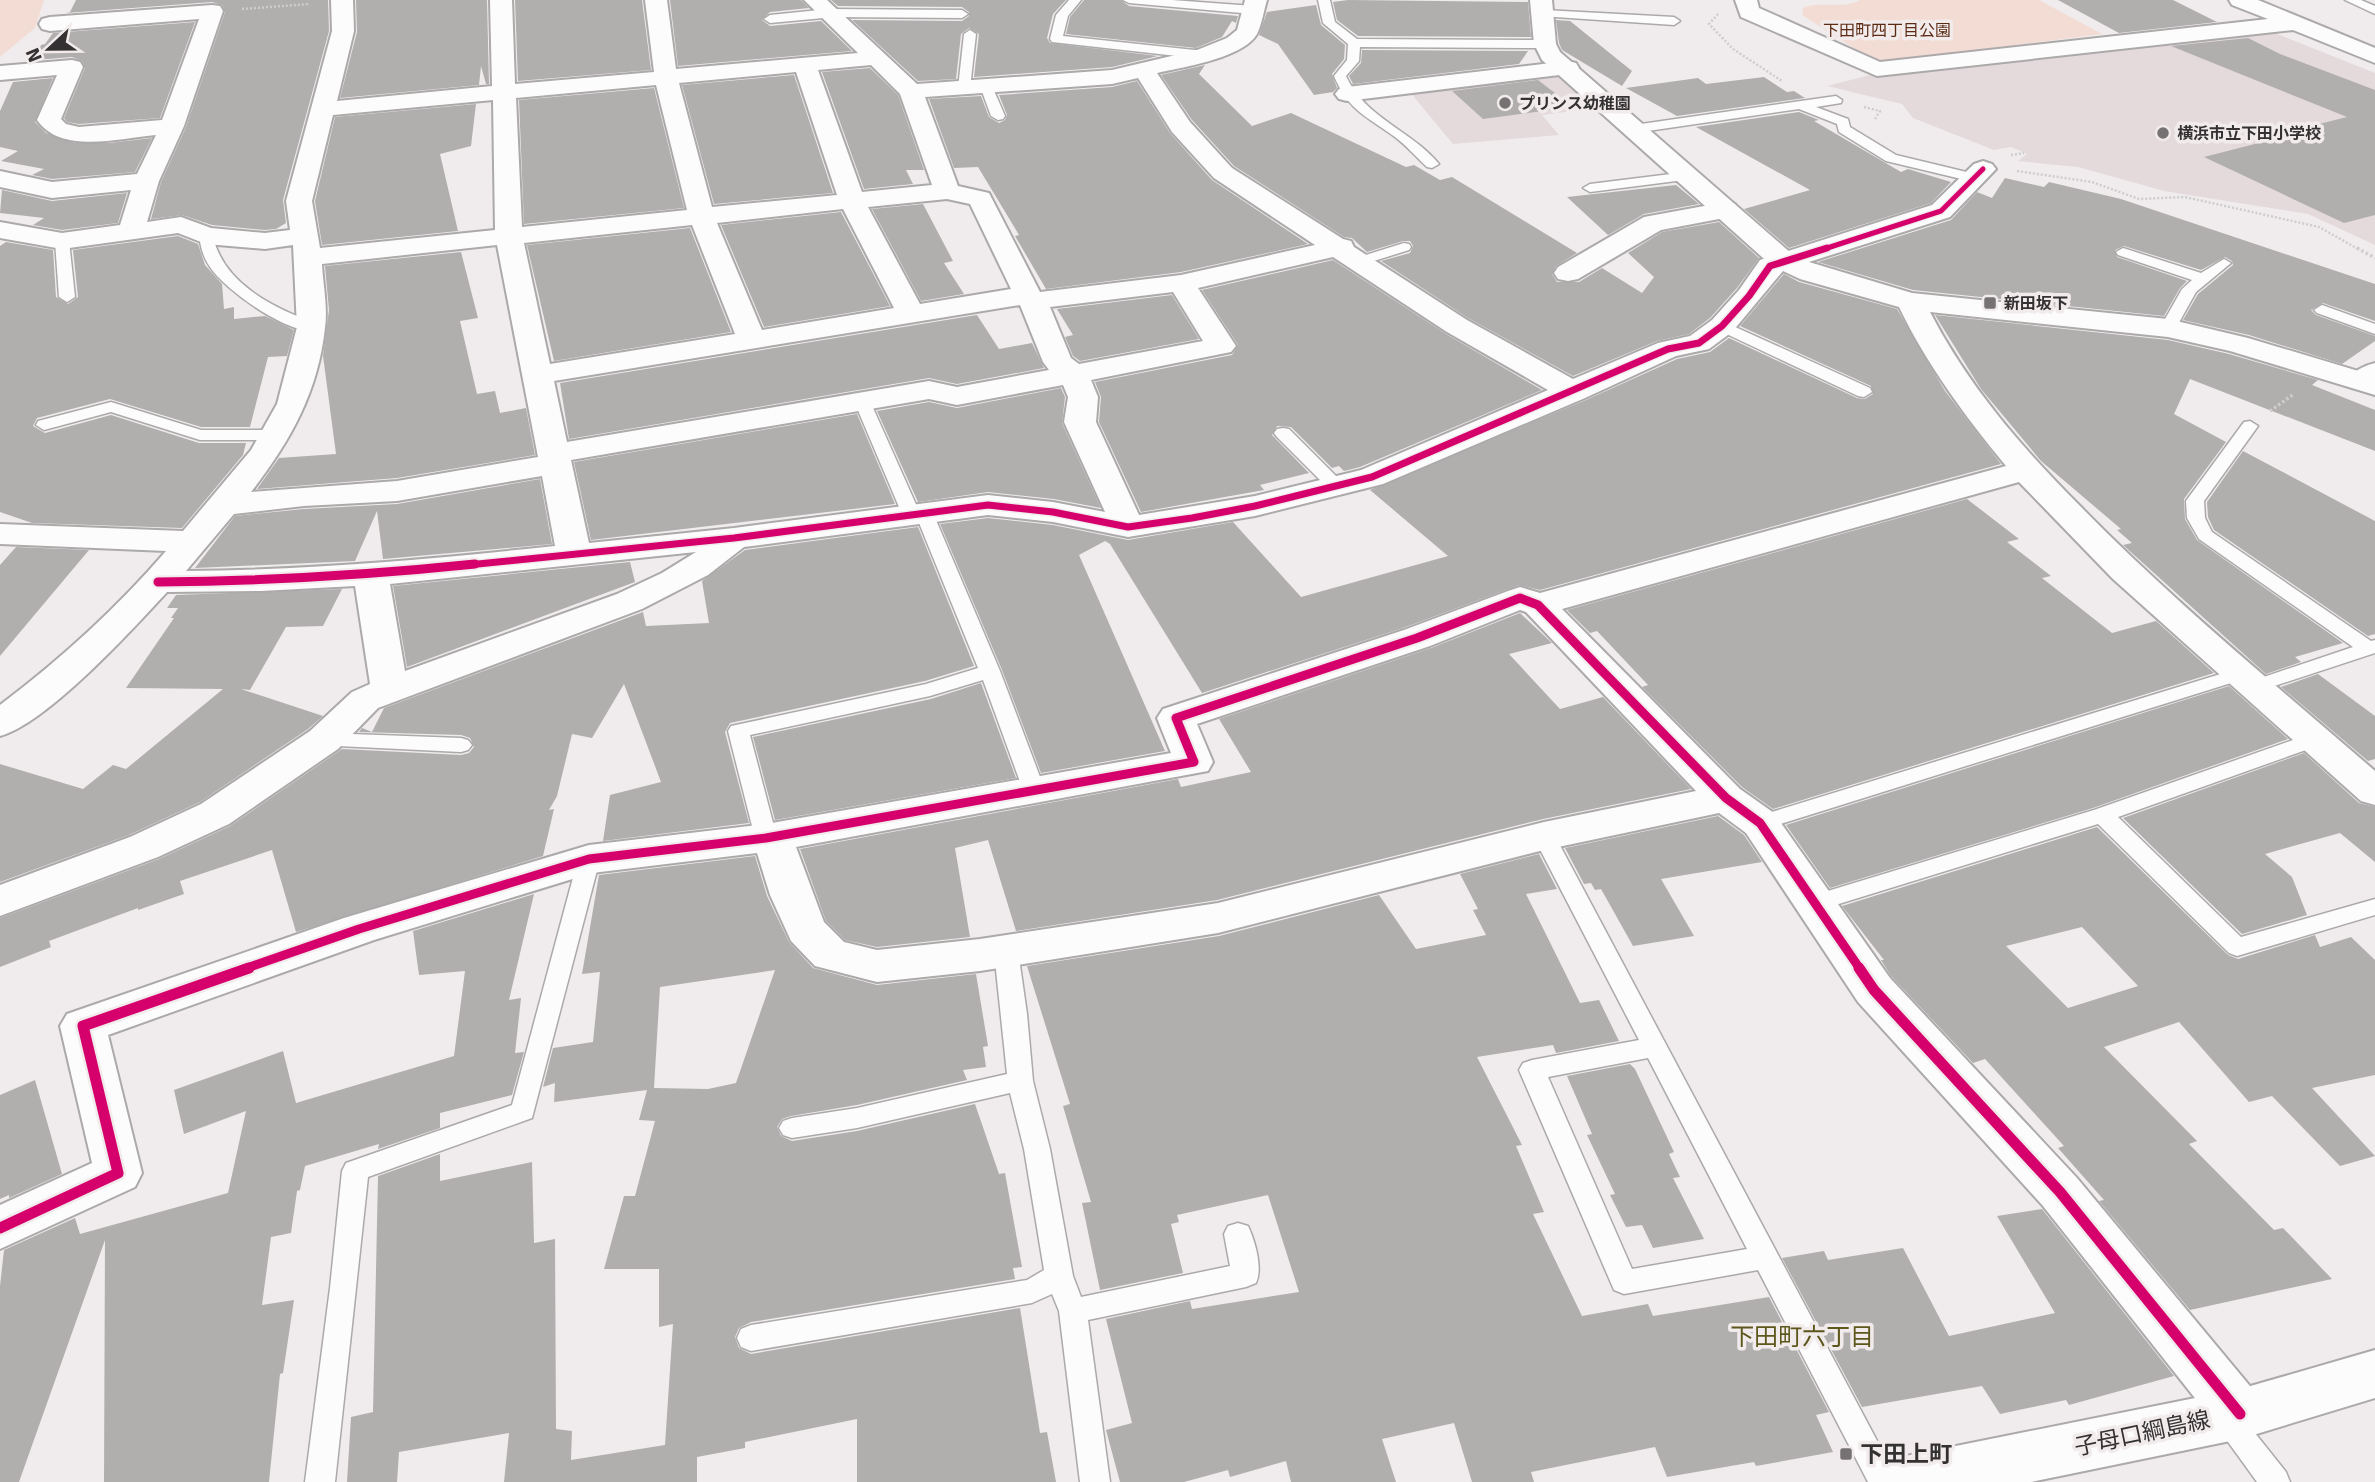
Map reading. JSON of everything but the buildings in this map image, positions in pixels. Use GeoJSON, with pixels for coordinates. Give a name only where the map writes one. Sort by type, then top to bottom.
{"type":"FeatureCollection","features":[{"type":"Feature","properties":{"kind":"street"},"geometry":{"type":"LineString","coordinates":[[0,724],[51,685],[106,636],[158,582],[265,453],[292,404],[311,327],[306,246],[299,201],[343,31],[342,0]]}},
{"type":"Feature","properties":{"kind":"street"},"geometry":{"type":"LineString","coordinates":[[501,0],[502,93],[509,236],[574,554]]}},
{"type":"Feature","properties":{"kind":"street"},"geometry":{"type":"LineString","coordinates":[[656,0],[666,77],[702,218],[752,341]]}},
{"type":"Feature","properties":{"kind":"street"},"geometry":{"type":"LineString","coordinates":[[1746,0],[1749,12],[1877,69],[2294,23]]}},
{"type":"Feature","properties":{"kind":"street"},"geometry":{"type":"LineString","coordinates":[[2240,0],[2375,56]]}},
{"type":"Feature","properties":{"kind":"street"},"geometry":{"type":"LineString","coordinates":[[0,70],[50,24],[59,1]]}},
{"type":"Feature","properties":{"kind":"street"},"geometry":{"type":"LineString","coordinates":[[911,91],[1112,77],[1204,55],[1236,43],[1247,32],[1255,5]]}},
{"type":"Feature","properties":{"kind":"street"},"geometry":{"type":"LineString","coordinates":[[1543,7],[1545,44],[1550,55],[1782,260],[1810,272],[1910,301],[2168,328],[2238,344],[2330,372],[2370,380]]}},
{"type":"Feature","properties":{"kind":"street"},"geometry":{"type":"LineString","coordinates":[[824,9],[911,91],[947,191]]}},
{"type":"Feature","properties":{"kind":"street"},"geometry":{"type":"LineString","coordinates":[[50,24],[212,11],[172,126],[146,181],[132,229]]}},
{"type":"Feature","properties":{"kind":"street"},"geometry":{"type":"LineString","coordinates":[[323,109],[875,58]]}},
{"type":"Feature","properties":{"kind":"street"},"geometry":{"type":"LineString","coordinates":[[805,64],[852,201],[911,313]]}},
{"type":"Feature","properties":{"kind":"street"},"geometry":{"type":"LineString","coordinates":[[0,70],[72,67],[48,120],[58,130],[79,134],[172,126]]}},
{"type":"Feature","properties":{"kind":"street"},"geometry":{"type":"LineString","coordinates":[[1346,94],[1567,68]]}},
{"type":"Feature","properties":{"kind":"street"},"geometry":{"type":"LineString","coordinates":[[1144,70],[1181,127],[1223,173],[1351,254],[1457,326],[1574,392]]}},
{"type":"Feature","properties":{"kind":"street"},"geometry":{"type":"LineString","coordinates":[[158,582],[261,581],[371,574],[734,538],[988,505],[1052,512],[1128,527],[1255,506],[1372,477],[1574,392],[1668,349],[1699,342],[1722,326],[1749,296],[1770,266],[1941,211],[1979,174]]}},
{"type":"Feature","properties":{"kind":"street"},"geometry":{"type":"LineString","coordinates":[[0,178],[52,190],[146,181]]}},
{"type":"Feature","properties":{"kind":"street"},"geometry":{"type":"LineString","coordinates":[[0,230],[62,241],[132,229],[181,225],[206,236],[306,246],[509,236],[947,191],[980,198],[1030,298],[1058,362],[1073,374],[1083,397],[1080,422],[1128,527]]}},
{"type":"Feature","properties":{"kind":"street"},"geometry":{"type":"LineString","coordinates":[[1568,273],[1653,223],[1726,211]]}},
{"type":"Feature","properties":{"kind":"street"},"geometry":{"type":"LineString","coordinates":[[537,375],[911,313],[1181,283],[1351,254]]}},
{"type":"Feature","properties":{"kind":"street"},"geometry":{"type":"LineString","coordinates":[[224,505],[304,496],[397,491],[862,401],[929,390],[957,396],[1222,346],[1181,283]]}},
{"type":"Feature","properties":{"kind":"street"},"geometry":{"type":"LineString","coordinates":[[1910,301],[1933,347],[1984,419],[2026,470],[2125,572],[2375,792]]}},
{"type":"Feature","properties":{"kind":"street"},"geometry":{"type":"LineString","coordinates":[[1538,605],[2026,470]]}},
{"type":"Feature","properties":{"kind":"street"},"geometry":{"type":"LineString","coordinates":[[0,534],[193,542]]}},
{"type":"Feature","properties":{"kind":"street"},"geometry":{"type":"LineString","coordinates":[[0,901],[144,847],[215,814],[324,740],[365,700],[627,602],[673,582],[718,553],[734,538]]}},
{"type":"Feature","properties":{"kind":"street"},"geometry":{"type":"LineString","coordinates":[[371,574],[389,689]]}},
{"type":"Feature","properties":{"kind":"street"},"geometry":{"type":"LineString","coordinates":[[0,1228],[118,1173],[83,1026],[359,929],[589,859],[766,838],[1194,762],[1176,719],[1417,638],[1520,598],[1538,605],[1743,810],[1816,903],[1874,990],[2060,1192],[2232,1415]]}},
{"type":"Feature","properties":{"kind":"street"},"geometry":{"type":"LineString","coordinates":[[766,838],[776,848],[806,930],[830,955],[877,966],[1006,951],[1218,918],[1544,836],[1743,810]]}},
{"type":"Feature","properties":{"kind":"street","name":"子母口綱島線"},"geometry":{"type":"LineString","coordinates":[[1906,1482],[2232,1415],[2375,1374]]}},
{"type":"Feature","properties":{"kind":"lane"},"geometry":{"type":"LineString","coordinates":[[1075,0],[1062,15],[1056,39],[1204,55]]}},
{"type":"Feature","properties":{"kind":"lane"},"geometry":{"type":"LineString","coordinates":[[1129,0],[1255,5]]}},
{"type":"Feature","properties":{"kind":"lane"},"geometry":{"type":"LineString","coordinates":[[1324,0],[1329,23],[1354,43],[1545,44]]}},
{"type":"Feature","properties":{"kind":"lane"},"geometry":{"type":"LineString","coordinates":[[2351,0],[2375,10]]}},
{"type":"Feature","properties":{"kind":"lane"},"geometry":{"type":"LineString","coordinates":[[1543,7],[1674,21]]}},
{"type":"Feature","properties":{"kind":"lane"},"geometry":{"type":"LineString","coordinates":[[770,19],[824,9],[962,14]]}},
{"type":"Feature","properties":{"kind":"lane"},"geometry":{"type":"LineString","coordinates":[[970,34],[975,87],[998,116]]}},
{"type":"Feature","properties":{"kind":"lane"},"geometry":{"type":"LineString","coordinates":[[1354,43],[1353,61],[1340,76],[1346,94],[1357,108],[1411,142],[1432,164]]}},
{"type":"Feature","properties":{"kind":"lane"},"geometry":{"type":"LineString","coordinates":[[1634,129],[1836,100]]}},
{"type":"Feature","properties":{"kind":"lane"},"geometry":{"type":"LineString","coordinates":[[1801,106],[1843,122],[1844,129],[1891,158],[1979,174]]}},
{"type":"Feature","properties":{"kind":"lane"},"geometry":{"type":"LineString","coordinates":[[1590,188],[1687,176]]}},
{"type":"Feature","properties":{"kind":"lane"},"geometry":{"type":"LineString","coordinates":[[206,236],[206,247],[230,282],[286,319],[311,327]]}},
{"type":"Feature","properties":{"kind":"lane"},"geometry":{"type":"LineString","coordinates":[[62,241],[67,297]]}},
{"type":"Feature","properties":{"kind":"lane"},"geometry":{"type":"LineString","coordinates":[[1351,254],[1404,247]]}},
{"type":"Feature","properties":{"kind":"lane"},"geometry":{"type":"LineString","coordinates":[[2123,252],[2203,279]]}},
{"type":"Feature","properties":{"kind":"lane"},"geometry":{"type":"LineString","coordinates":[[2168,328],[2190,289],[2224,263]]}},
{"type":"Feature","properties":{"kind":"lane"},"geometry":{"type":"LineString","coordinates":[[2322,310],[2375,329]]}},
{"type":"Feature","properties":{"kind":"lane"},"geometry":{"type":"LineString","coordinates":[[1722,326],[1864,392]]}},
{"type":"Feature","properties":{"kind":"lane"},"geometry":{"type":"LineString","coordinates":[[862,401],[918,514],[990,671],[1034,790]]}},
{"type":"Feature","properties":{"kind":"lane"},"geometry":{"type":"LineString","coordinates":[[44,425],[111,407],[200,435],[275,435]]}},
{"type":"Feature","properties":{"kind":"lane"},"geometry":{"type":"LineString","coordinates":[[2250,426],[2195,501],[2196,518],[2205,535],[2372,647]]}},
{"type":"Feature","properties":{"kind":"lane"},"geometry":{"type":"LineString","coordinates":[[1283,433],[1336,486]]}},
{"type":"Feature","properties":{"kind":"lane"},"geometry":{"type":"LineString","coordinates":[[1743,810],[2372,647]]}},
{"type":"Feature","properties":{"kind":"lane"},"geometry":{"type":"LineString","coordinates":[[766,838],[738,732],[930,690],[990,671]]}},
{"type":"Feature","properties":{"kind":"lane"},"geometry":{"type":"LineString","coordinates":[[324,740],[461,745]]}},
{"type":"Feature","properties":{"kind":"lane"},"geometry":{"type":"LineString","coordinates":[[1816,903],[2102,815],[2313,740]]}},
{"type":"Feature","properties":{"kind":"lane"},"geometry":{"type":"LineString","coordinates":[[2102,815],[2237,947],[2375,907]]}},
{"type":"Feature","properties":{"kind":"lane"},"geometry":{"type":"LineString","coordinates":[[1544,836],[1885,1482]]}},
{"type":"Feature","properties":{"kind":"lane"},"geometry":{"type":"LineString","coordinates":[[320,1482],[355,1171],[523,1111],[589,859]]}},
{"type":"Feature","properties":{"kind":"lane"},"geometry":{"type":"LineString","coordinates":[[1006,951],[1015,1014],[1020,1081],[1037,1149],[1059,1276],[1073,1311],[1095,1482]]}},
{"type":"Feature","properties":{"kind":"lane"},"geometry":{"type":"LineString","coordinates":[[1655,1047],[1532,1070],[1624,1282],[1766,1257]]}},
{"type":"Feature","properties":{"kind":"lane"},"geometry":{"type":"LineString","coordinates":[[792,1128],[857,1118],[1020,1081]]}},
{"type":"Feature","properties":{"kind":"lane"},"geometry":{"type":"LineString","coordinates":[[1073,1311],[1246,1275],[1238,1234]]}},
{"type":"Feature","properties":{"kind":"lane"},"geometry":{"type":"LineString","coordinates":[[751,1338],[1032,1291],[1059,1276]]}},
{"type":"Feature","properties":{"kind":"lane"},"geometry":{"type":"LineString","coordinates":[[2232,1415],[2275,1482]]}},
{"type":"Feature","properties":{"kind":"path"},"geometry":{"type":"LineString","coordinates":[[212,11],[342,0]]}},
{"type":"Feature","properties":{"kind":"path"},"geometry":{"type":"LineString","coordinates":[[2250,426],[2330,372]]}},
{"type":"Feature","properties":{"kind":"shaded area","name":"横浜市立下田小学校"},"geometry":{"type":"Polygon","coordinates":[[[2253,28],[2265,29],[2375,73],[2375,245],[2308,214],[2164,191],[2078,167],[2018,161],[2027,154],[2011,147],[1994,150],[1913,118],[1902,104],[1827,86],[1870,75],[2253,28]]]}},
{"type":"Feature","properties":{"kind":"shaded area"},"geometry":{"type":"Polygon","coordinates":[[[1559,73],[1595,108],[1542,115],[1559,135],[1453,144],[1409,91],[1559,73]]]}},
{"type":"Feature","properties":{"kind":"green space"},"geometry":{"type":"Polygon","coordinates":[[[0,0],[44,0],[35,28],[0,57],[0,0]]]}},
{"type":"Feature","properties":{"kind":"green space","name":"下田町四丁目公園"},"geometry":{"type":"Polygon","coordinates":[[[1860,0],[2039,0],[2102,34],[1877,63],[1802,15],[1803,8],[1810,6],[1846,4],[1860,0]]]}},
{"type":"Feature","properties":{"kind":"cycle path"},"geometry":{"type":"LineString","coordinates":[[158,582],[261,581],[382,574],[734,538],[988,505],[1053,512],[1128,527],[1255,506],[1372,477],[1668,349],[1699,343],[1722,326],[1749,296],[1770,266],[1941,211],[1983,169]]}},
{"type":"Feature","properties":{"kind":"cycle path"},"geometry":{"type":"LineString","coordinates":[[0,1228],[118,1173],[83,1026],[359,929],[589,859],[766,838],[1194,762],[1176,718],[1417,638],[1520,598],[1538,605],[1726,798],[1760,823],[1874,990],[2060,1192],[2240,1414]]}},
{"type":"Feature","properties":{"kind":"place","name":"プリンス幼稚園"},"geometry":{"type":"Point","coordinates":[1505,103]}},
{"type":"Feature","properties":{"kind":"place","name":"横浜市立下田小学校"},"geometry":{"type":"Point","coordinates":[2163,133]}},
{"type":"Feature","properties":{"kind":"place","name":"新田坂下"},"geometry":{"type":"Point","coordinates":[1990,303]}},
{"type":"Feature","properties":{"kind":"place","name":"下田上町"},"geometry":{"type":"Point","coordinates":[1846,1454]}},
{"type":"Feature","properties":{"kind":"district","name":"下田町六丁目"},"geometry":{"type":"Point","coordinates":[1802,1337]}}]}
